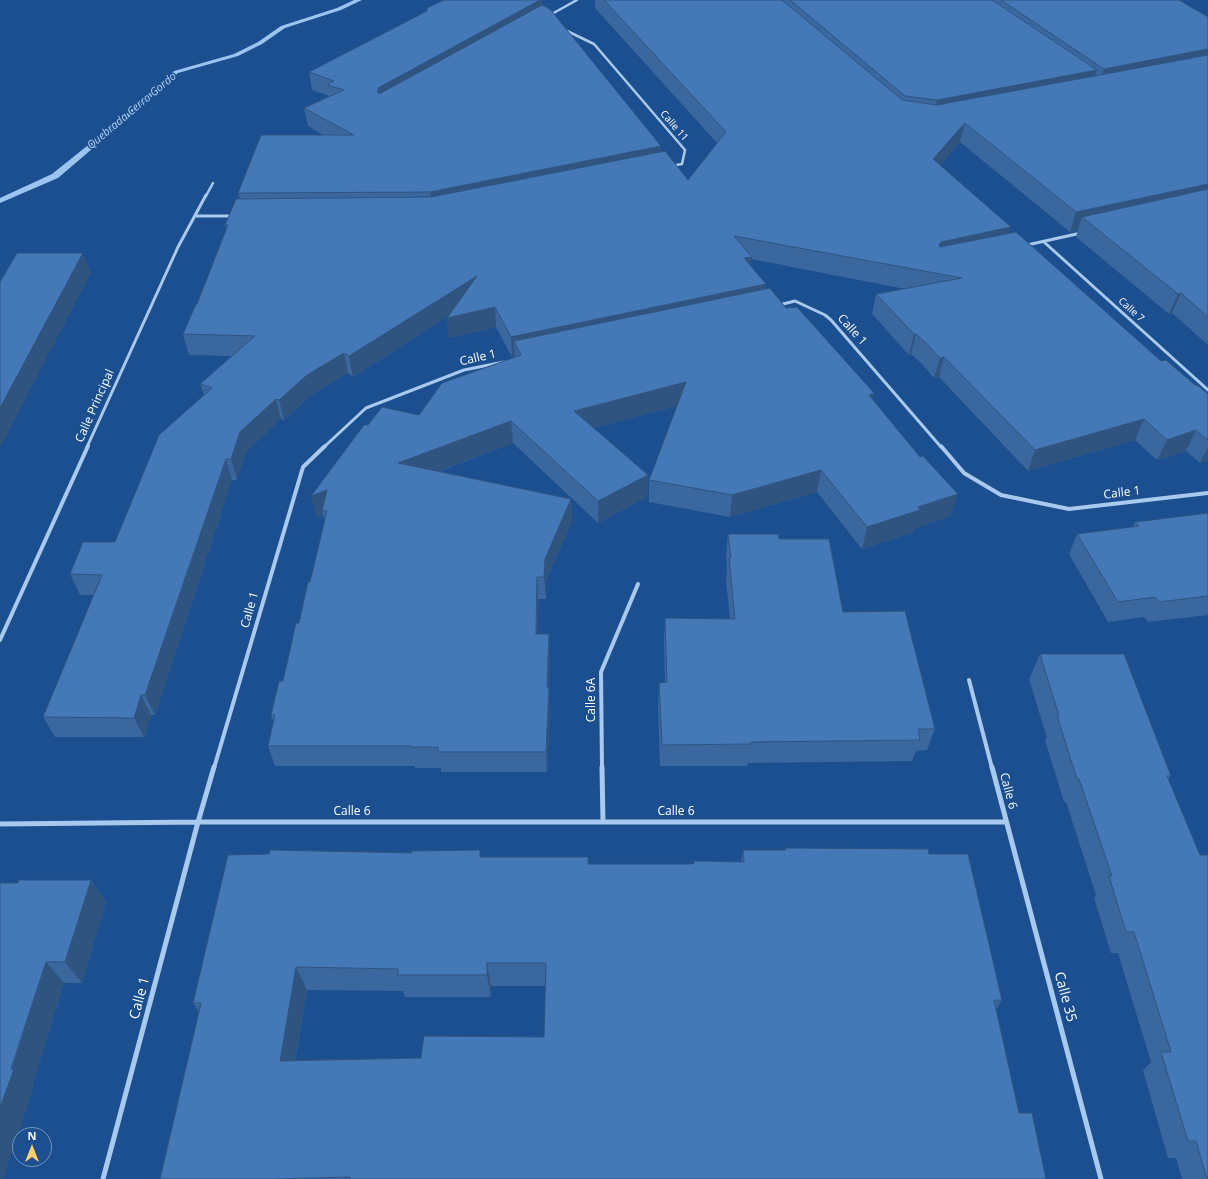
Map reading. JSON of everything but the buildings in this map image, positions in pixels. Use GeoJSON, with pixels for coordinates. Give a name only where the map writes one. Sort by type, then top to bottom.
{"type":"FeatureCollection","features":[{"type":"Feature","properties":{"kind":"street"},"geometry":{"type":"LineString","coordinates":[[543,19],[577,0]]}},
{"type":"Feature","properties":{"kind":"street","name":"Calle 11"},"geometry":{"type":"LineString","coordinates":[[562,28],[594,44],[685,150],[682,164],[666,167]]}},
{"type":"Feature","properties":{"kind":"street","name":"Calle Principal"},"geometry":{"type":"LineString","coordinates":[[0,640],[178,247],[213,183]]}},
{"type":"Feature","properties":{"kind":"street"},"geometry":{"type":"LineString","coordinates":[[195,216],[234,216]]}},
{"type":"Feature","properties":{"kind":"street"},"geometry":{"type":"LineString","coordinates":[[1021,247],[1083,233]]}},
{"type":"Feature","properties":{"kind":"street","name":"Calle 7"},"geometry":{"type":"LineString","coordinates":[[1044,242],[1208,390]]}},
{"type":"Feature","properties":{"kind":"street","name":"Calle 1"},"geometry":{"type":"LineString","coordinates":[[772,306],[795,301],[825,315],[831,320],[964,473],[1001,495],[1069,509],[1208,493]]}},
{"type":"Feature","properties":{"kind":"street","name":"Calle 1"},"geometry":{"type":"LineString","coordinates":[[103,1179],[198,822],[303,467],[366,408],[464,370],[510,360]]}},
{"type":"Feature","properties":{"kind":"street","name":"Calle 6A"},"geometry":{"type":"LineString","coordinates":[[602,822],[601,672],[638,584]]}},
{"type":"Feature","properties":{"kind":"street","name":"Calle 6"},"geometry":{"type":"LineString","coordinates":[[198,822],[1006,822],[969,680]]}},
{"type":"Feature","properties":{"kind":"street"},"geometry":{"type":"LineString","coordinates":[[0,824],[198,822]]}},
{"type":"Feature","properties":{"kind":"street","name":"Calle 35"},"geometry":{"type":"LineString","coordinates":[[1006,822],[1102,1179]]}},
{"type":"Feature","properties":{"kind":"waterway","name":"Quebrada Cerro Gordo"},"geometry":{"type":"LineString","coordinates":[[0,201],[55,176],[124,119],[176,72],[236,55],[260,43],[283,27],[339,9],[359,0]]}}]}
